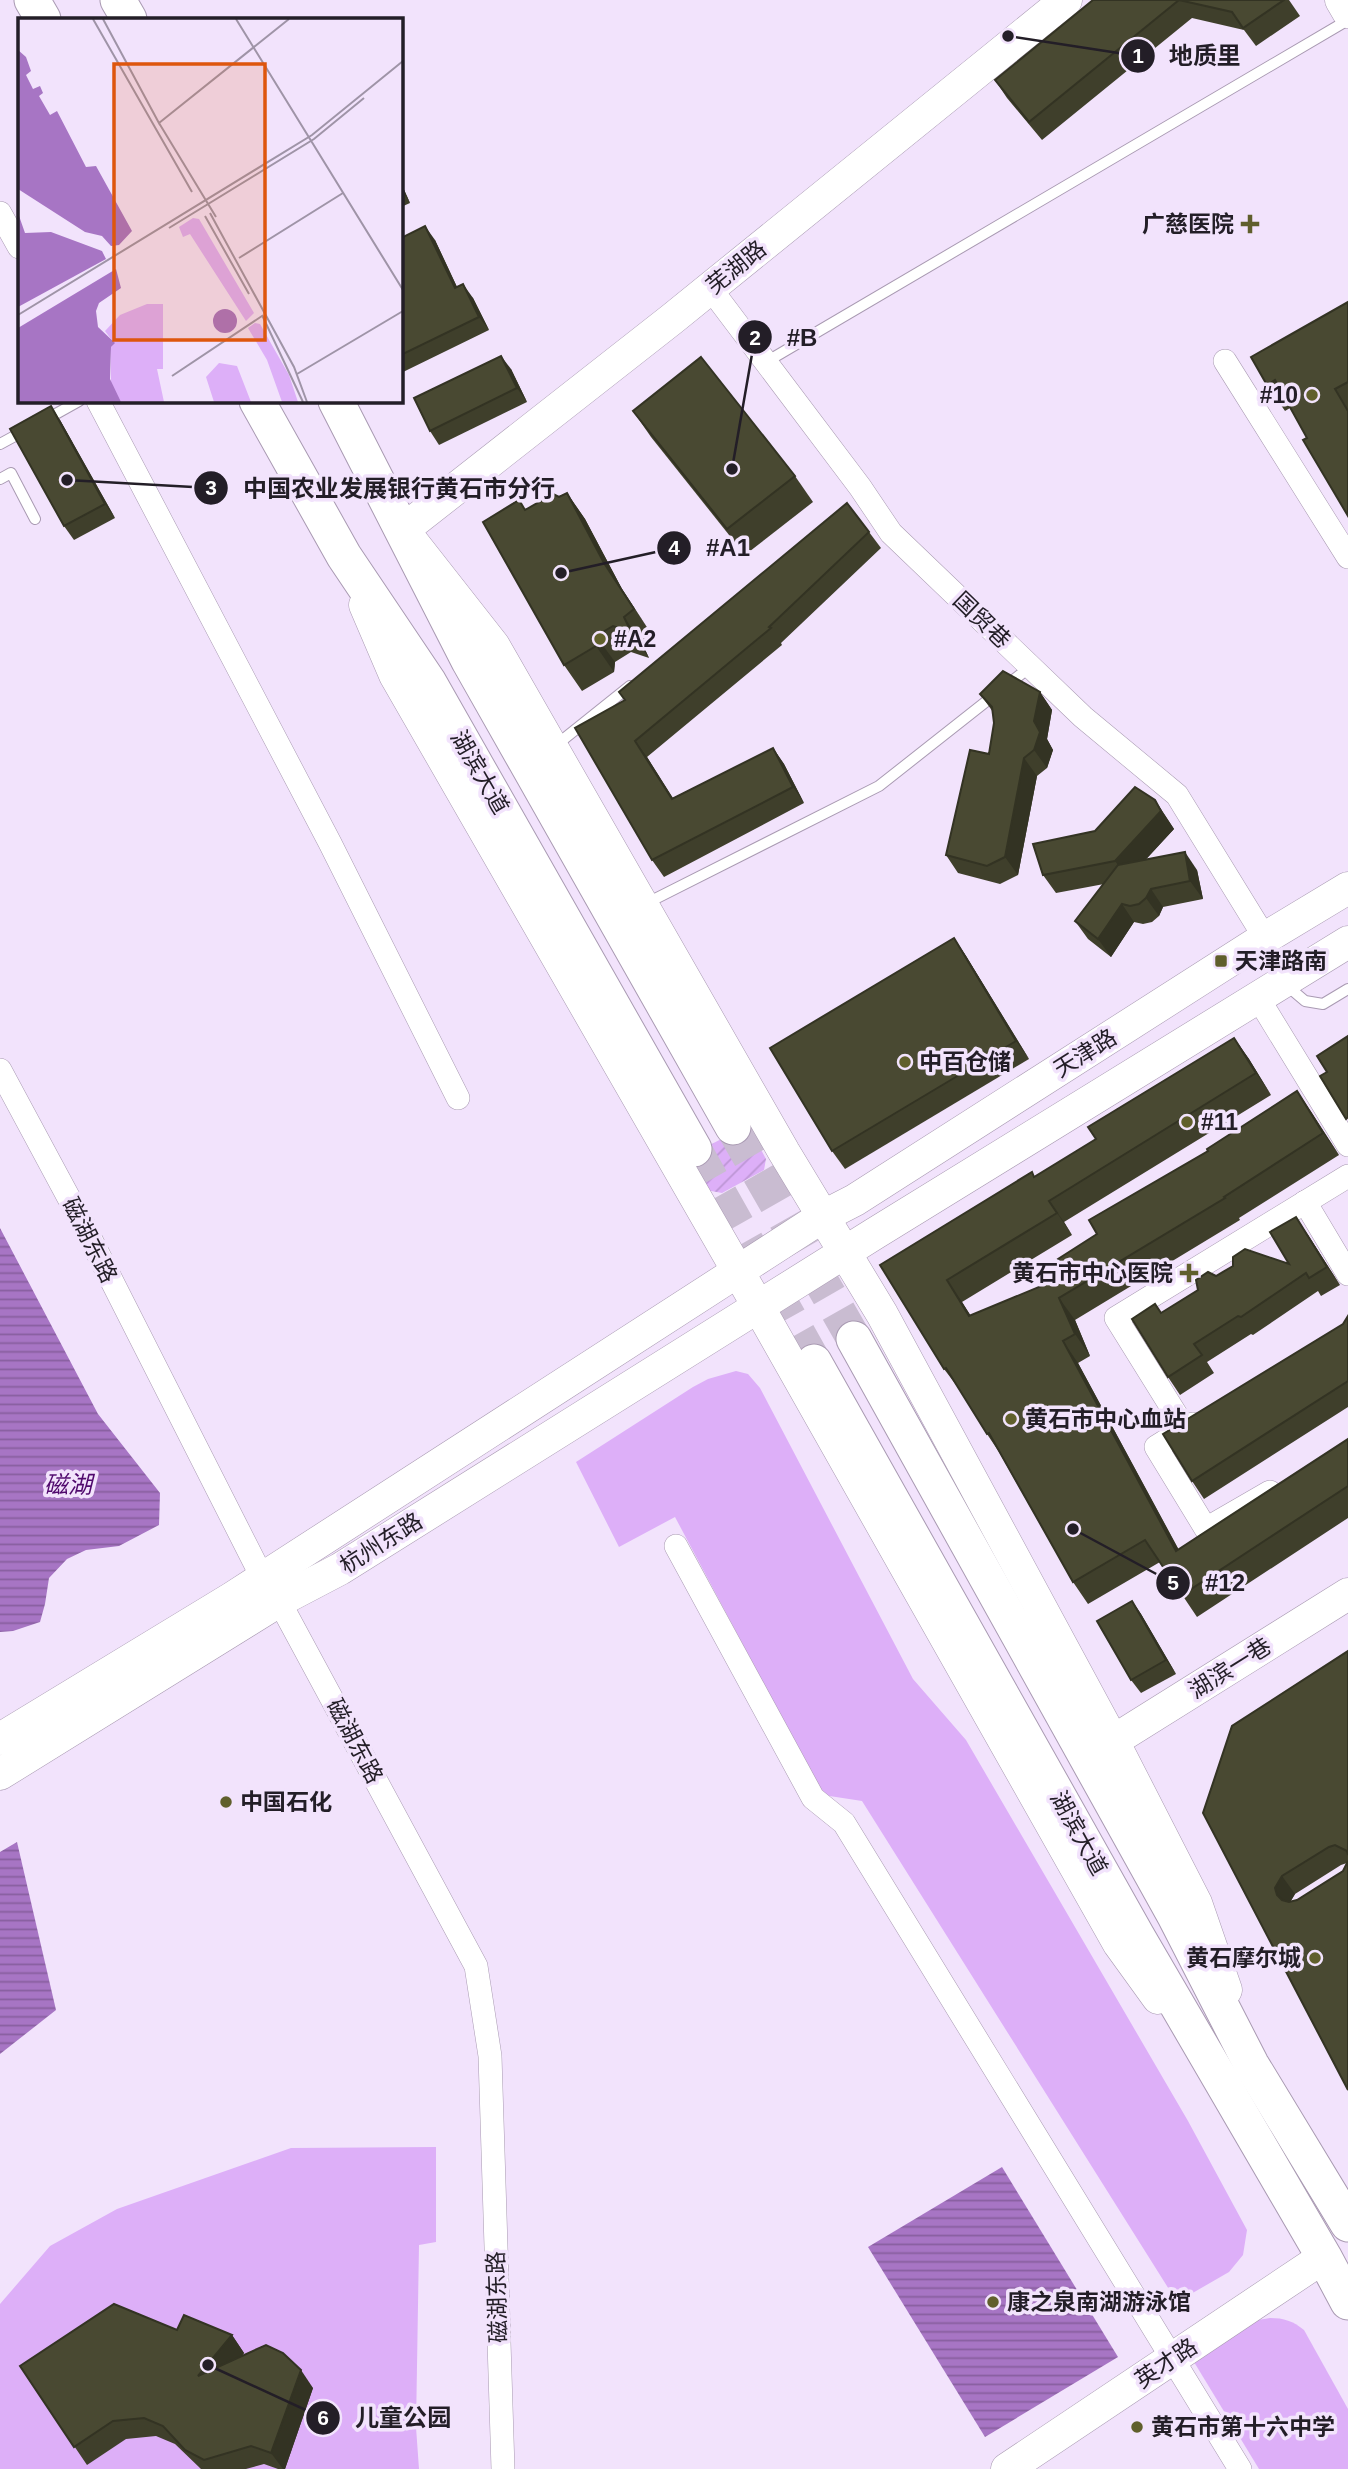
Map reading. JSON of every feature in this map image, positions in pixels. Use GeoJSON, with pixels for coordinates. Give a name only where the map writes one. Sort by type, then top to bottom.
{"type":"FeatureCollection","features":[{"type":"Feature","properties":{"kind":"main road"},"geometry":{"type":"LineString","coordinates":[[32,0],[42,18]]}},
{"type":"Feature","properties":{"kind":"main road"},"geometry":{"type":"LineString","coordinates":[[118,0],[128,18]]}},
{"type":"Feature","properties":{"kind":"main road","name":"芜湖路"},"geometry":{"type":"LineString","coordinates":[[403,530],[710,288],[1066,0]]}},
{"type":"Feature","properties":{"kind":"main road"},"geometry":{"type":"LineString","coordinates":[[1341,0],[1348,12]]}},
{"type":"Feature","properties":{"kind":"main road","name":"湖滨大道"},"geometry":{"type":"LineString","coordinates":[[258,402],[344,556],[428,681],[694,1149]]}},
{"type":"Feature","properties":{"kind":"main road","name":"湖滨大道"},"geometry":{"type":"LineString","coordinates":[[337,402],[469,661],[733,1127]]}},
{"type":"Feature","properties":{"kind":"main road"},"geometry":{"type":"LineString","coordinates":[[403,530],[494,646],[822,1217],[882,1314],[1113,1741],[1196,1903],[1251,2064]]}},
{"type":"Feature","properties":{"kind":"main road"},"geometry":{"type":"LineString","coordinates":[[344,556],[396,675],[758,1306],[1119,1944],[1226,2088]]}},
{"type":"Feature","properties":{"kind":"main road","name":"天津路"},"geometry":{"type":"LineString","coordinates":[[737,1271],[822,1217],[855,1200],[1265,938],[1348,888]]}},
{"type":"Feature","properties":{"kind":"main road","name":"天津路"},"geometry":{"type":"LineString","coordinates":[[758,1306],[1348,942]]}},
{"type":"Feature","properties":{"kind":"main road","name":"杭州东路"},"geometry":{"type":"LineString","coordinates":[[0,1774],[737,1271]]}},
{"type":"Feature","properties":{"kind":"main road","name":"杭州东路"},"geometry":{"type":"LineString","coordinates":[[0,1739],[271,1589],[363,1554],[700,1345],[758,1306]]}},
{"type":"Feature","properties":{"kind":"main road","name":"湖滨大道"},"geometry":{"type":"LineString","coordinates":[[854,1339],[1175,1916],[1251,2064],[1348,2224]]}},
{"type":"Feature","properties":{"kind":"main road","name":"湖滨大道"},"geometry":{"type":"LineString","coordinates":[[814,1362],[1348,2302]]}},
{"type":"Feature","properties":{"kind":"main road","name":"湖滨一巷"},"geometry":{"type":"LineString","coordinates":[[1113,1741],[1348,1594]]}},
{"type":"Feature","properties":{"kind":"main road","name":"英才路"},"geometry":{"type":"LineString","coordinates":[[1007,2469],[1324,2257]]}},
{"type":"Feature","properties":{"kind":"street"},"geometry":{"type":"LineString","coordinates":[[0,213],[18,245]]}},
{"type":"Feature","properties":{"kind":"street","name":"国贸巷"},"geometry":{"type":"LineString","coordinates":[[710,288],[766,362],[861,500],[891,533],[1083,717],[1177,795],[1265,938]]}},
{"type":"Feature","properties":{"kind":"street"},"geometry":{"type":"LineString","coordinates":[[1225,361],[1348,557]]}},
{"type":"Feature","properties":{"kind":"street"},"geometry":{"type":"LineString","coordinates":[[99,402],[305,795],[458,1098]]}},
{"type":"Feature","properties":{"kind":"street"},"geometry":{"type":"LineString","coordinates":[[1270,990],[1348,1145]]}},
{"type":"Feature","properties":{"kind":"street","name":"磁湖东路"},"geometry":{"type":"LineString","coordinates":[[0,1070],[85,1227],[271,1589],[476,1966],[490,2056],[503,2469]]}},
{"type":"Feature","properties":{"kind":"street"},"geometry":{"type":"LineString","coordinates":[[1185,1429],[1116,1318],[1348,1176]]}},
{"type":"Feature","properties":{"kind":"street"},"geometry":{"type":"LineString","coordinates":[[1305,1202],[1348,1274]]}},
{"type":"Feature","properties":{"kind":"street"},"geometry":{"type":"LineString","coordinates":[[1208,1415],[1156,1447],[1206,1529],[1289,1480]]}},
{"type":"Feature","properties":{"kind":"street"},"geometry":{"type":"LineString","coordinates":[[676,1546],[813,1798],[844,1823],[1240,2469]]}},
{"type":"Feature","properties":{"kind":"lane"},"geometry":{"type":"LineString","coordinates":[[766,362],[1348,20]]}},
{"type":"Feature","properties":{"kind":"lane"},"geometry":{"type":"LineString","coordinates":[[0,444],[77,402]]}},
{"type":"Feature","properties":{"kind":"lane"},"geometry":{"type":"LineString","coordinates":[[0,479],[11,473],[34,519]]}},
{"type":"Feature","properties":{"kind":"lane"},"geometry":{"type":"LineString","coordinates":[[643,905],[879,786],[1030,667]]}},
{"type":"Feature","properties":{"kind":"lane"},"geometry":{"type":"LineString","coordinates":[[553,748],[639,679]]}},
{"type":"Feature","properties":{"kind":"lane"},"geometry":{"type":"LineString","coordinates":[[1270,990],[1322,1004],[1348,989]]}},
{"type":"Feature","properties":{"kind":"shaded area"},"geometry":{"type":"Polygon","coordinates":[[[748,1125],[766,1159],[764,1170],[722,1193],[706,1190],[687,1157],[748,1125]]]}},
{"type":"Feature","properties":{"kind":"shaded area"},"geometry":{"type":"Polygon","coordinates":[[[736,1371],[748,1374],[760,1388],[913,1679],[966,1740],[1188,2121],[1247,2230],[1243,2255],[1229,2272],[1177,2302],[862,1801],[823,1795],[675,1517],[619,1547],[576,1462],[693,1387],[708,1379],[736,1371]]]}},
{"type":"Feature","properties":{"kind":"shaded area"},"geometry":{"type":"Polygon","coordinates":[[[436,2147],[436,2242],[419,2245],[416,2427],[419,2469],[0,2469],[0,2304],[50,2246],[117,2209],[291,2148],[436,2147]]]}},
{"type":"Feature","properties":{"kind":"shaded area"},"geometry":{"type":"Polygon","coordinates":[[[1270,2318],[1288,2321],[1304,2330],[1348,2409],[1348,2469],[1259,2469],[1194,2362],[1258,2320],[1270,2318]]]}},
{"type":"Feature","properties":{"kind":"water","name":"磁湖"},"geometry":{"type":"Polygon","coordinates":[[[0,1228],[98,1414],[160,1493],[159,1525],[119,1546],[86,1550],[67,1559],[49,1578],[40,1622],[13,1631],[0,1632],[0,1228]]]}},
{"type":"Feature","properties":{"kind":"water"},"geometry":{"type":"Polygon","coordinates":[[[17,1842],[56,2010],[0,2054],[0,1852],[17,1842]]]}},
{"type":"Feature","properties":{"kind":"water","name":"康之泉南湖游泳馆"},"geometry":{"type":"Polygon","coordinates":[[[1002,2167],[1118,2357],[985,2437],[868,2247],[1002,2167]]]}},
{"type":"Feature","properties":{"kind":"building"},"geometry":{"type":"Polygon","coordinates":[[[1093,0],[1179,0],[1029,122],[995,80],[1093,0]]]}},
{"type":"Feature","properties":{"kind":"building"},"geometry":{"type":"Polygon","coordinates":[[[1179,0],[1284,0],[1243,28],[1232,12],[1179,0]]]}},
{"type":"Feature","properties":{"kind":"building"},"geometry":{"type":"Polygon","coordinates":[[[425,226],[455,288],[463,284],[479,317],[402,355],[402,238],[425,226]]]}},
{"type":"Feature","properties":{"kind":"building"},"geometry":{"type":"Polygon","coordinates":[[[1348,302],[1348,382],[1335,389],[1348,411],[1348,516],[1303,440],[1307,438],[1275,380],[1267,385],[1251,357],[1348,302]]]}},
{"type":"Feature","properties":{"kind":"building"},"geometry":{"type":"Polygon","coordinates":[[[501,356],[517,388],[430,431],[414,398],[501,356]]]}},
{"type":"Feature","properties":{"kind":"building"},"geometry":{"type":"Polygon","coordinates":[[[701,357],[795,476],[727,529],[633,411],[701,357]]]}},
{"type":"Feature","properties":{"kind":"building"},"geometry":{"type":"Polygon","coordinates":[[[51,406],[105,504],[64,526],[10,429],[51,406]]]}},
{"type":"Feature","properties":{"kind":"building"},"geometry":{"type":"Polygon","coordinates":[[[567,493],[604,563],[634,609],[624,617],[631,632],[613,626],[596,636],[596,646],[564,665],[483,522],[519,500],[525,510],[553,494],[559,497],[567,493]]]}},
{"type":"Feature","properties":{"kind":"building"},"geometry":{"type":"Polygon","coordinates":[[[847,503],[869,532],[769,627],[771,628],[635,741],[672,799],[773,748],[793,787],[652,860],[575,728],[625,700],[619,692],[847,503]]]}},
{"type":"Feature","properties":{"kind":"building"},"geometry":{"type":"Polygon","coordinates":[[[1003,671],[1040,692],[1034,721],[1040,732],[1034,750],[1024,758],[1005,857],[987,866],[946,855],[970,750],[989,754],[994,723],[992,707],[980,694],[1003,671]]]}},
{"type":"Feature","properties":{"kind":"building"},"geometry":{"type":"Polygon","coordinates":[[[1135,787],[1155,800],[1161,811],[1115,861],[1043,875],[1033,844],[1095,831],[1135,787]]]}},
{"type":"Feature","properties":{"kind":"building"},"geometry":{"type":"Polygon","coordinates":[[[1185,852],[1190,881],[1151,889],[1139,904],[1122,904],[1098,939],[1075,921],[1118,865],[1185,852]]]}},
{"type":"Feature","properties":{"kind":"building","name":"中百仓储"},"geometry":{"type":"Polygon","coordinates":[[[954,938],[1016,1041],[832,1151],[770,1048],[954,938]]]}},
{"type":"Feature","properties":{"kind":"building"},"geometry":{"type":"Polygon","coordinates":[[[1348,1036],[1346,1119],[1320,1076],[1327,1072],[1317,1056],[1348,1036]]]}},
{"type":"Feature","properties":{"kind":"building"},"geometry":{"type":"Polygon","coordinates":[[[1234,1038],[1256,1073],[1049,1201],[1057,1213],[947,1280],[969,1316],[1068,1275],[1058,1259],[1097,1234],[1089,1220],[1208,1151],[1207,1149],[1297,1091],[1323,1133],[1225,1198],[1059,1298],[1075,1334],[1063,1341],[1176,1551],[1348,1439],[1348,1486],[1182,1595],[1145,1540],[1073,1582],[989,1433],[987,1434],[946,1368],[944,1369],[880,1265],[1032,1172],[1034,1177],[1096,1139],[1088,1127],[1234,1038]]]}},
{"type":"Feature","properties":{"kind":"building"},"geometry":{"type":"Polygon","coordinates":[[[1296,1217],[1327,1267],[1309,1278],[1306,1273],[1241,1317],[1238,1316],[1194,1344],[1202,1355],[1168,1377],[1132,1319],[1155,1304],[1161,1313],[1198,1290],[1196,1280],[1208,1272],[1216,1276],[1233,1266],[1233,1257],[1245,1249],[1289,1264],[1270,1232],[1296,1217]]]}},
{"type":"Feature","properties":{"kind":"building"},"geometry":{"type":"Polygon","coordinates":[[[1348,1316],[1348,1381],[1192,1481],[1163,1434],[1343,1324],[1348,1316]]]}},
{"type":"Feature","properties":{"kind":"building"},"geometry":{"type":"Polygon","coordinates":[[[1132,1601],[1166,1660],[1131,1680],[1097,1621],[1132,1601]]]}},
{"type":"Feature","properties":{"kind":"building","name":"黄石摩尔城"},"geometry":{"type":"Polygon","coordinates":[[[1348,1651],[1348,1855],[1347,1851],[1335,1845],[1329,1847],[1282,1876],[1275,1888],[1282,1900],[1297,1900],[1343,1871],[1348,1861],[1348,2090],[1203,1813],[1232,1726],[1348,1651]]]}},
{"type":"Feature","properties":{"kind":"building"},"geometry":{"type":"Polygon","coordinates":[[[114,2304],[177,2330],[184,2315],[232,2335],[198,2376],[266,2345],[283,2353],[301,2370],[271,2453],[251,2446],[204,2460],[185,2450],[163,2426],[144,2418],[113,2421],[74,2447],[20,2366],[114,2304]]]}},
{"type":"Feature","properties":{"kind":"tunnel"},"geometry":{"type":"LineString","coordinates":[[733,1127],[854,1339]]}},
{"type":"Feature","properties":{"kind":"tunnel"},"geometry":{"type":"LineString","coordinates":[[694,1149],[814,1362]]}},
{"type":"Feature","properties":{"kind":"place","name":"地质里"},"geometry":{"type":"Point","coordinates":[1008,36]}},
{"type":"Feature","properties":{"kind":"place","name":"广慈医院"},"geometry":{"type":"Point","coordinates":[1250,224]}},
{"type":"Feature","properties":{"kind":"place","name":"#10"},"geometry":{"type":"Point","coordinates":[1312,395]}},
{"type":"Feature","properties":{"kind":"place","name":"#B"},"geometry":{"type":"Point","coordinates":[732,469]}},
{"type":"Feature","properties":{"kind":"place","name":"中国农业发展银行黄石市分行"},"geometry":{"type":"Point","coordinates":[67,480]}},
{"type":"Feature","properties":{"kind":"place","name":"#A1"},"geometry":{"type":"Point","coordinates":[561,573]}},
{"type":"Feature","properties":{"kind":"place","name":"#A2"},"geometry":{"type":"Point","coordinates":[600,639]}},
{"type":"Feature","properties":{"kind":"place","name":"天津路南"},"geometry":{"type":"Point","coordinates":[1221,961]}},
{"type":"Feature","properties":{"kind":"place","name":"中百仓储"},"geometry":{"type":"Point","coordinates":[905,1062]}},
{"type":"Feature","properties":{"kind":"place","name":"#11"},"geometry":{"type":"Point","coordinates":[1187,1122]}},
{"type":"Feature","properties":{"kind":"place","name":"黄石市中心医院"},"geometry":{"type":"Point","coordinates":[1189,1273]}},
{"type":"Feature","properties":{"kind":"place","name":"黄石市中心血站"},"geometry":{"type":"Point","coordinates":[1011,1419]}},
{"type":"Feature","properties":{"kind":"place","name":"#12"},"geometry":{"type":"Point","coordinates":[1073,1529]}},
{"type":"Feature","properties":{"kind":"place","name":"中国石化"},"geometry":{"type":"Point","coordinates":[226,1802]}},
{"type":"Feature","properties":{"kind":"place","name":"黄石摩尔城"},"geometry":{"type":"Point","coordinates":[1315,1958]}},
{"type":"Feature","properties":{"kind":"place","name":"康之泉南湖游泳馆"},"geometry":{"type":"Point","coordinates":[993,2302]}},
{"type":"Feature","properties":{"kind":"place","name":"儿童公园"},"geometry":{"type":"Point","coordinates":[208,2365]}},
{"type":"Feature","properties":{"kind":"place","name":"黄石市第十六中学"},"geometry":{"type":"Point","coordinates":[1137,2427]}}]}
